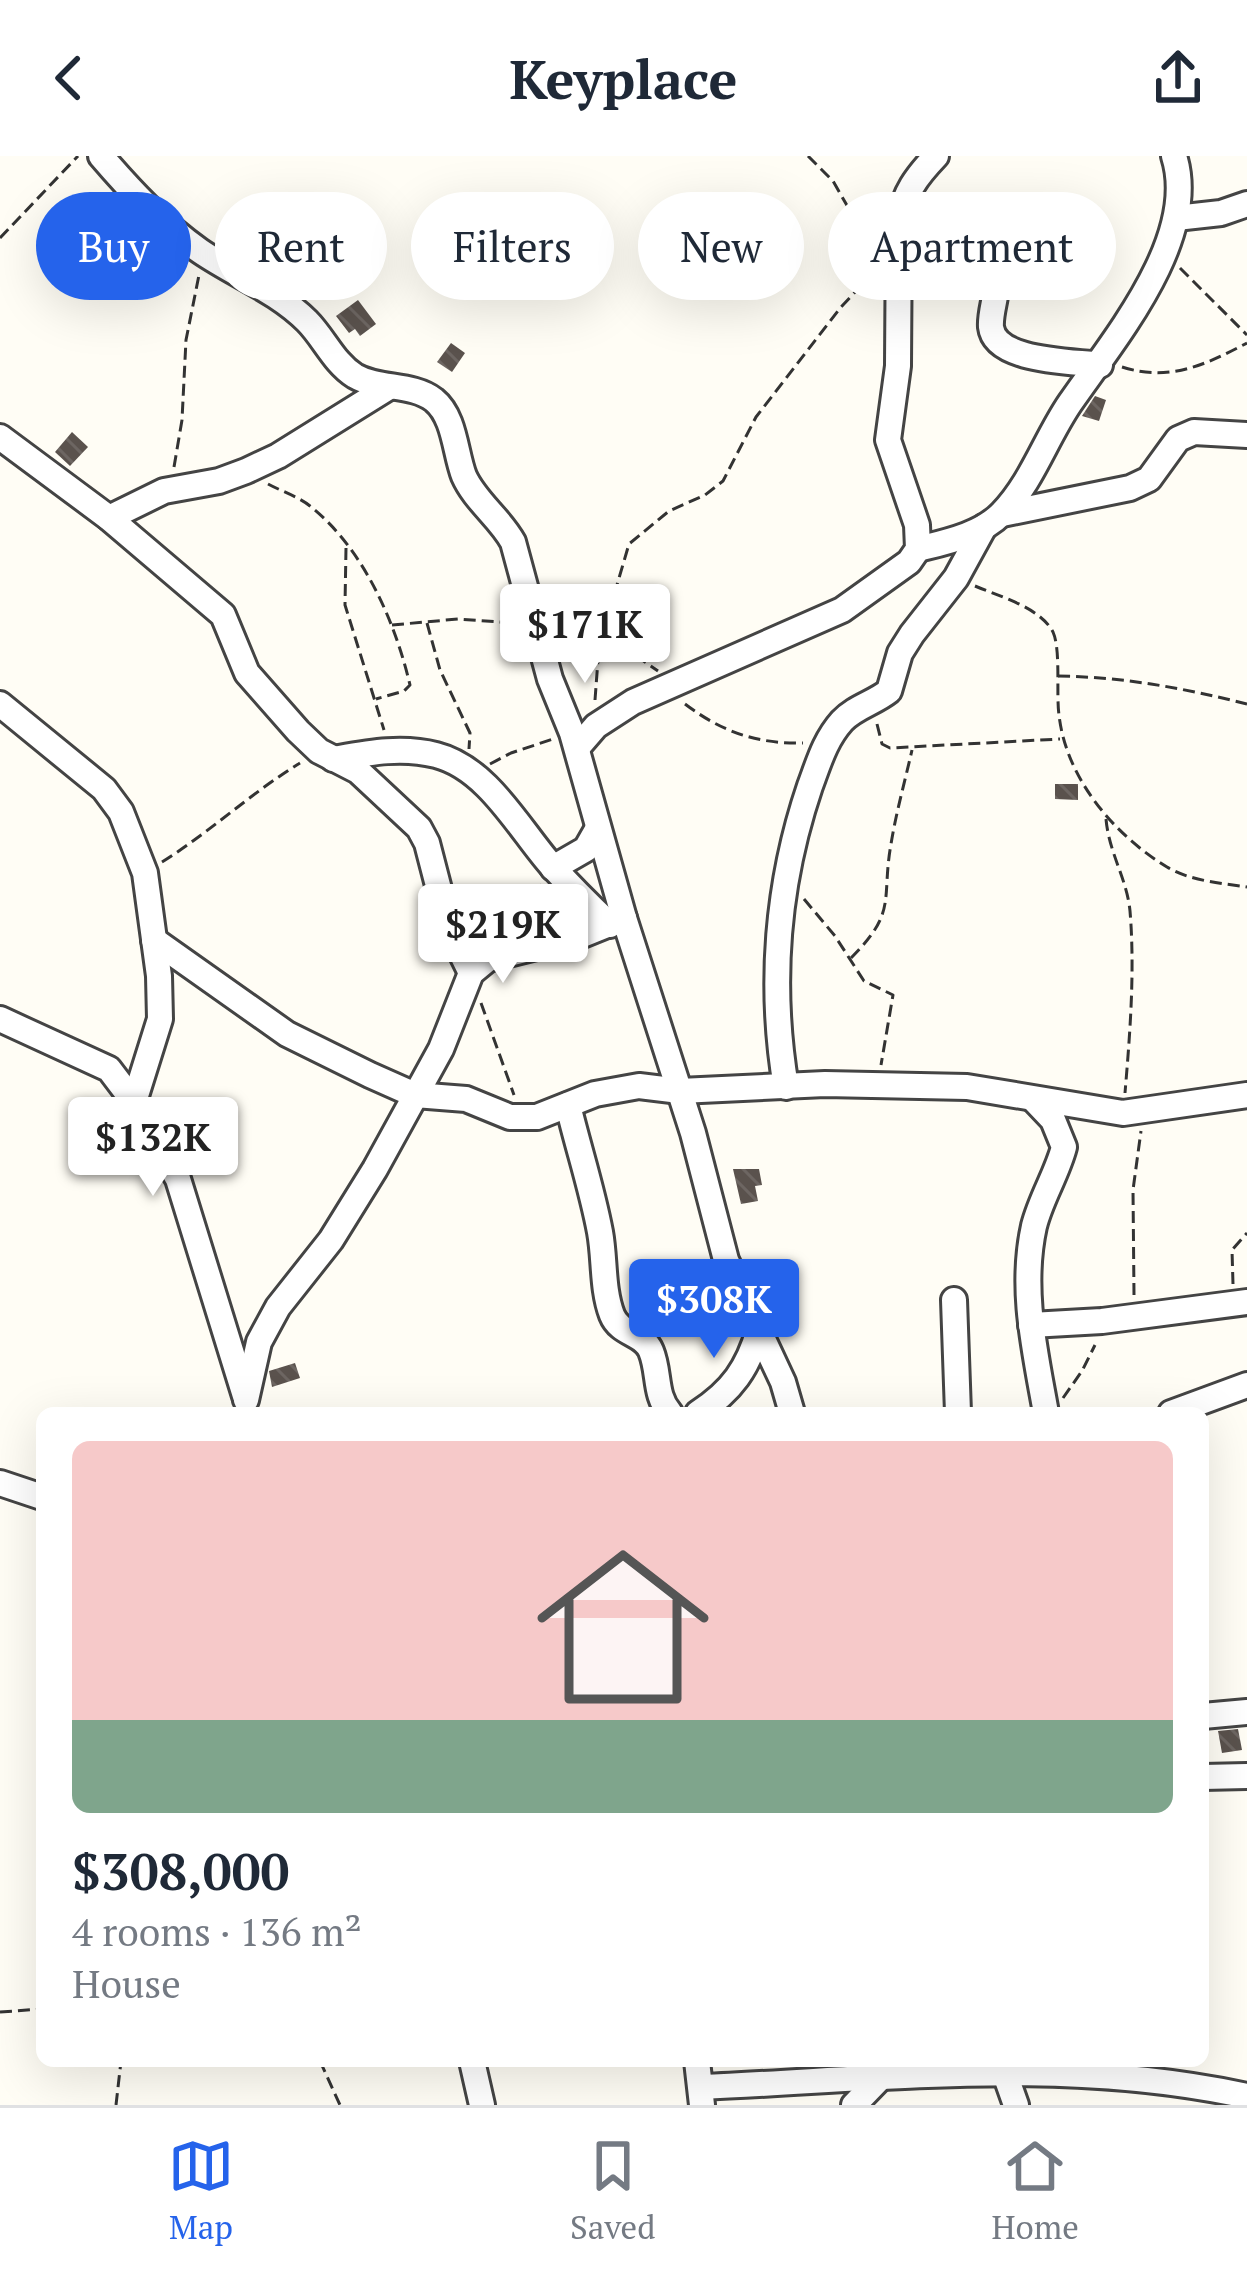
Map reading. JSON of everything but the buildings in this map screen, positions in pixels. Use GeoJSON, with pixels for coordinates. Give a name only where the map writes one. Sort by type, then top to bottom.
{"type":"FeatureCollection","features":[{"type":"Feature","properties":{"kind":"street"},"geometry":{"type":"LineString","coordinates":[[101,156],[138,199],[205,254],[308,322],[336,360],[356,377],[414,391],[435,401],[447,418],[464,474],[513,542],[550,679],[582,736],[617,922],[680,1090],[726,1260],[790,1407]]}},
{"type":"Feature","properties":{"kind":"street"},"geometry":{"type":"LineString","coordinates":[[907,192],[937,156]]}},
{"type":"Feature","properties":{"kind":"street"},"geometry":{"type":"LineString","coordinates":[[786,1087],[776,1029],[782,899],[796,829],[826,742],[845,717],[889,691],[912,634],[1032,470],[1069,404],[1102,363],[1166,254],[1180,178],[1174,156]]}},
{"type":"Feature","properties":{"kind":"street"},"geometry":{"type":"LineString","coordinates":[[1176,218],[1221,213],[1247,204]]}},
{"type":"Feature","properties":{"kind":"street"},"geometry":{"type":"LineString","coordinates":[[898,300],[898,366],[888,440],[917,525],[918,549]]}},
{"type":"Feature","properties":{"kind":"street"},"geometry":{"type":"LineString","coordinates":[[994,300],[991,324],[994,336],[1006,349],[1102,363]]}},
{"type":"Feature","properties":{"kind":"street"},"geometry":{"type":"LineString","coordinates":[[109,518],[164,491],[219,481],[278,456],[389,387]]}},
{"type":"Feature","properties":{"kind":"street"},"geometry":{"type":"LineString","coordinates":[[582,736],[633,701],[842,610],[909,562],[918,549],[993,520],[1130,488],[1149,479],[1178,439],[1194,432],[1247,435]]}},
{"type":"Feature","properties":{"kind":"street"},"geometry":{"type":"LineString","coordinates":[[0,436],[109,518],[223,615],[247,673],[326,755],[358,771],[424,834],[449,928],[470,976]]}},
{"type":"Feature","properties":{"kind":"street"},"geometry":{"type":"LineString","coordinates":[[0,704],[104,789],[121,812],[145,873],[160,1019],[134,1102]]}},
{"type":"Feature","properties":{"kind":"street"},"geometry":{"type":"LineString","coordinates":[[326,755],[388,749],[440,755],[467,771],[555,870],[617,922]]}},
{"type":"Feature","properties":{"kind":"street"},"geometry":{"type":"LineString","coordinates":[[555,870],[586,849],[598,828]]}},
{"type":"Feature","properties":{"kind":"street"},"geometry":{"type":"LineString","coordinates":[[248,1407],[259,1342],[278,1307],[332,1240],[441,1049],[470,976],[488,959],[617,922]]}},
{"type":"Feature","properties":{"kind":"street"},"geometry":{"type":"LineString","coordinates":[[154,940],[287,1034],[415,1095],[466,1100],[523,1118],[616,1088],[1000,1090],[1035,1101],[1133,1112],[1247,1095]]}},
{"type":"Feature","properties":{"kind":"street"},"geometry":{"type":"LineString","coordinates":[[0,1019],[109,1069],[134,1102],[178,1179],[248,1407]]}},
{"type":"Feature","properties":{"kind":"street"},"geometry":{"type":"LineString","coordinates":[[1035,1101],[1053,1120],[1064,1147],[1030,1246],[1031,1325],[1053,1407]]}},
{"type":"Feature","properties":{"kind":"street"},"geometry":{"type":"LineString","coordinates":[[568,1105],[601,1234],[614,1322],[651,1351],[666,1407]]}},
{"type":"Feature","properties":{"kind":"street"},"geometry":{"type":"LineString","coordinates":[[954,1300],[958,1407]]}},
{"type":"Feature","properties":{"kind":"street"},"geometry":{"type":"LineString","coordinates":[[1031,1325],[1241,1303]]}},
{"type":"Feature","properties":{"kind":"street"},"geometry":{"type":"LineString","coordinates":[[707,1407],[740,1377],[758,1330]]}},
{"type":"Feature","properties":{"kind":"street"},"geometry":{"type":"LineString","coordinates":[[1187,1407],[1247,1385]]}},
{"type":"Feature","properties":{"kind":"street"},"geometry":{"type":"LineString","coordinates":[[0,1483],[36,1495]]}},
{"type":"Feature","properties":{"kind":"street"},"geometry":{"type":"LineString","coordinates":[[1209,1715],[1247,1712]]}},
{"type":"Feature","properties":{"kind":"street"},"geometry":{"type":"LineString","coordinates":[[1209,1777],[1247,1777]]}},
{"type":"Feature","properties":{"kind":"street"},"geometry":{"type":"LineString","coordinates":[[854,2105],[892,2067]]}},
{"type":"Feature","properties":{"kind":"street"},"geometry":{"type":"LineString","coordinates":[[1004,2071],[1016,2105]]}},
{"type":"Feature","properties":{"kind":"street"},"geometry":{"type":"LineString","coordinates":[[700,2076],[879,2078],[1004,2071],[1177,2084],[1247,2096]]}},
{"type":"Feature","properties":{"kind":"path"},"geometry":{"type":"LineString","coordinates":[[0,238],[78,156]]}},
{"type":"Feature","properties":{"kind":"path"},"geometry":{"type":"LineString","coordinates":[[427,623],[440,670],[470,734],[467,771],[511,753],[582,736],[603,633],[629,544],[669,511],[723,481],[756,417],[841,307],[881,265],[833,181],[808,156]]}},
{"type":"Feature","properties":{"kind":"path"},"geometry":{"type":"LineString","coordinates":[[164,491],[180,443],[186,340],[205,254]]}},
{"type":"Feature","properties":{"kind":"path"},"geometry":{"type":"LineString","coordinates":[[1166,254],[1247,335]]}},
{"type":"Feature","properties":{"kind":"path"},"geometry":{"type":"LineString","coordinates":[[1102,363],[1179,374],[1247,343]]}},
{"type":"Feature","properties":{"kind":"path"},"geometry":{"type":"LineString","coordinates":[[245,471],[309,505],[367,571],[410,685],[376,699]]}},
{"type":"Feature","properties":{"kind":"path"},"geometry":{"type":"LineString","coordinates":[[346,546],[345,605],[388,749]]}},
{"type":"Feature","properties":{"kind":"path"},"geometry":{"type":"LineString","coordinates":[[956,578],[1016,603],[1053,632],[1063,739],[1106,819],[1169,868],[1247,887]]}},
{"type":"Feature","properties":{"kind":"path"},"geometry":{"type":"LineString","coordinates":[[389,625],[532,618],[603,633],[703,718],[736,736],[774,744],[826,742]]}},
{"type":"Feature","properties":{"kind":"path"},"geometry":{"type":"LineString","coordinates":[[1056,676],[1102,676],[1188,687],[1247,704]]}},
{"type":"Feature","properties":{"kind":"path"},"geometry":{"type":"LineString","coordinates":[[880,698],[877,722],[882,744],[890,748],[1063,739]]}},
{"type":"Feature","properties":{"kind":"path"},"geometry":{"type":"LineString","coordinates":[[850,958],[864,945],[889,899],[890,848],[912,748]]}},
{"type":"Feature","properties":{"kind":"path"},"geometry":{"type":"LineString","coordinates":[[145,873],[206,835],[266,784],[326,755]]}},
{"type":"Feature","properties":{"kind":"path"},"geometry":{"type":"LineString","coordinates":[[1106,819],[1108,845],[1130,911],[1134,1316]]}},
{"type":"Feature","properties":{"kind":"path"},"geometry":{"type":"LineString","coordinates":[[514,951],[506,908],[532,896],[555,870]]}},
{"type":"Feature","properties":{"kind":"path"},"geometry":{"type":"LineString","coordinates":[[805,899],[864,981],[893,995],[877,1086]]}},
{"type":"Feature","properties":{"kind":"path"},"geometry":{"type":"LineString","coordinates":[[470,976],[523,1118]]}},
{"type":"Feature","properties":{"kind":"path"},"geometry":{"type":"LineString","coordinates":[[1241,1303],[1232,1250],[1247,1233]]}},
{"type":"Feature","properties":{"kind":"path"},"geometry":{"type":"LineString","coordinates":[[1053,1407],[1082,1371],[1102,1321]]}},
{"type":"Feature","properties":{"kind":"path"},"geometry":{"type":"LineString","coordinates":[[0,2012],[36,2009]]}},
{"type":"Feature","properties":{"kind":"path"},"geometry":{"type":"LineString","coordinates":[[116,2105],[120,2067]]}},
{"type":"Feature","properties":{"kind":"path"},"geometry":{"type":"LineString","coordinates":[[323,2067],[340,2105]]}}]}
